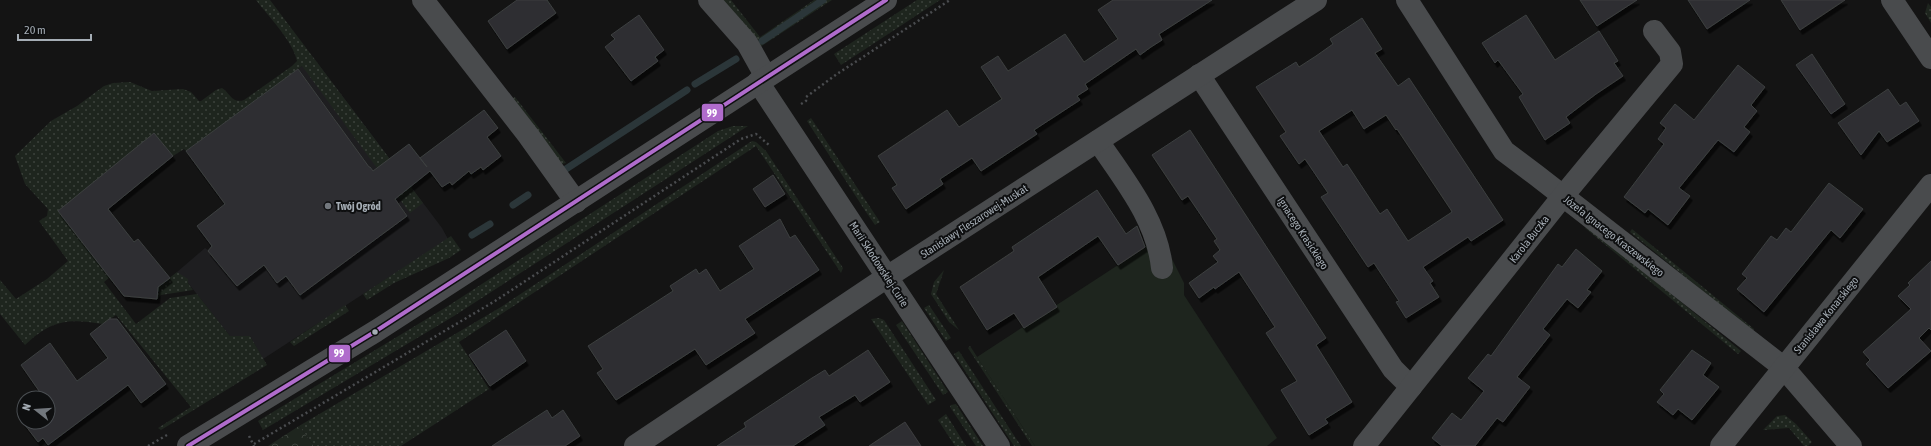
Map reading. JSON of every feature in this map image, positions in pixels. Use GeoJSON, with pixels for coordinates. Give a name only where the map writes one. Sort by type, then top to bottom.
{"type":"FeatureCollection","features":[{"type":"Feature","properties":{"kind":"street"},"geometry":{"type":"LineString","coordinates":[[423,0],[528,135],[576,202]]}},
{"type":"Feature","properties":{"kind":"street","name":"Marii Skłodowskiej-Curie"},"geometry":{"type":"LineString","coordinates":[[709,0],[746,44],[762,80],[887,277],[999,446]]}},
{"type":"Feature","properties":{"kind":"street"},"geometry":{"type":"LineString","coordinates":[[188,446],[305,376],[886,0]]}},
{"type":"Feature","properties":{"kind":"street","name":"Stanisławy Fleszarowej-Muskat"},"geometry":{"type":"LineString","coordinates":[[635,446],[887,277],[1316,0]]}},
{"type":"Feature","properties":{"kind":"street","name":"Józefa Ignacego Kraszewskiego"},"geometry":{"type":"LineString","coordinates":[[1407,0],[1504,151],[1783,367],[1851,446]]}},
{"type":"Feature","properties":{"kind":"street"},"geometry":{"type":"LineString","coordinates":[[1892,0],[1931,58]]}},
{"type":"Feature","properties":{"kind":"street","name":"Karola Buczka"},"geometry":{"type":"LineString","coordinates":[[1364,446],[1563,196],[1672,64],[1670,52],[1654,32]]}},
{"type":"Feature","properties":{"kind":"street","name":"Ignacego Krasickiego"},"geometry":{"type":"LineString","coordinates":[[1199,75],[1393,370],[1411,387]]}},
{"type":"Feature","properties":{"kind":"street"},"geometry":{"type":"LineString","coordinates":[[1098,141],[1148,218],[1159,247],[1162,268]]}},
{"type":"Feature","properties":{"kind":"street","name":"Stanisława Konarskiego"},"geometry":{"type":"LineString","coordinates":[[1721,446],[1783,367],[1931,185]]}},
{"type":"Feature","properties":{"kind":"path"},"geometry":{"type":"LineString","coordinates":[[806,101],[806,97],[837,74],[950,0]]}},
{"type":"Feature","properties":{"kind":"path"},"geometry":{"type":"LineString","coordinates":[[254,446],[495,301],[741,139],[756,134],[768,144],[772,150]]}},
{"type":"Feature","properties":{"kind":"shaded area","name":"Twój Ogród"},"geometry":{"type":"Polygon","coordinates":[[[313,57],[442,228],[448,239],[263,359],[250,336],[230,336],[188,283],[177,272],[205,248],[208,250],[212,246],[197,226],[218,209],[222,213],[337,122],[298,69],[313,57]]]}},
{"type":"Feature","properties":{"kind":"green space"},"geometry":{"type":"Polygon","coordinates":[[[256,0],[270,0],[423,203],[410,213],[302,66],[186,151],[184,149],[173,156],[154,133],[90,186],[110,277],[104,282],[136,324],[170,298],[197,294],[230,336],[250,336],[267,365],[161,430],[158,428],[191,407],[116,315],[103,324],[80,321],[61,323],[43,330],[25,345],[0,314],[0,280],[16,299],[47,279],[68,261],[39,221],[47,216],[48,209],[25,184],[15,156],[51,121],[77,106],[104,86],[113,83],[130,82],[152,91],[183,89],[191,92],[199,101],[216,90],[222,88],[237,101],[244,100],[297,61],[291,45],[256,0]]]}},
{"type":"Feature","properties":{"kind":"green space"},"geometry":{"type":"Polygon","coordinates":[[[719,0],[731,0],[760,37],[814,0],[832,0],[760,47],[719,0]]]}},
{"type":"Feature","properties":{"kind":"green space"},"geometry":{"type":"Polygon","coordinates":[[[917,0],[940,0],[841,65],[834,54],[917,0]]]}},
{"type":"Feature","properties":{"kind":"green space"},"geometry":{"type":"Polygon","coordinates":[[[1928,3],[1931,7],[1931,23],[1925,13],[1928,3]]]}},
{"type":"Feature","properties":{"kind":"green space"},"geometry":{"type":"Polygon","coordinates":[[[515,97],[566,163],[558,165],[508,101],[515,97]]]}},
{"type":"Feature","properties":{"kind":"green space"},"geometry":{"type":"Polygon","coordinates":[[[811,118],[880,222],[875,225],[866,212],[807,121],[811,118]]]}},
{"type":"Feature","properties":{"kind":"green space"},"geometry":{"type":"Polygon","coordinates":[[[733,126],[748,126],[454,316],[263,430],[258,421],[448,306],[718,131],[733,126]]]}},
{"type":"Feature","properties":{"kind":"green space"},"geometry":{"type":"Polygon","coordinates":[[[752,141],[756,142],[766,151],[843,268],[841,273],[756,146],[459,342],[489,389],[401,446],[314,446],[299,426],[501,307],[752,141]]]}},
{"type":"Feature","properties":{"kind":"green space"},"geometry":{"type":"Polygon","coordinates":[[[1587,225],[1741,351],[1738,354],[1585,228],[1587,225]]]}},
{"type":"Feature","properties":{"kind":"green space"},"geometry":{"type":"Polygon","coordinates":[[[1632,229],[1754,329],[1752,331],[1630,232],[1632,229]]]}},
{"type":"Feature","properties":{"kind":"green space"},"geometry":{"type":"Polygon","coordinates":[[[451,236],[461,250],[449,258],[394,283],[367,300],[363,294],[451,236]]]}},
{"type":"Feature","properties":{"kind":"green space"},"geometry":{"type":"Polygon","coordinates":[[[1161,237],[1184,283],[1184,295],[1277,438],[1267,446],[1035,446],[977,357],[1161,237]]]}},
{"type":"Feature","properties":{"kind":"green space"},"geometry":{"type":"Polygon","coordinates":[[[944,270],[936,294],[959,330],[949,322],[931,294],[934,282],[944,270]]]}},
{"type":"Feature","properties":{"kind":"green space"},"geometry":{"type":"Polygon","coordinates":[[[177,272],[188,279],[188,283],[193,290],[161,295],[157,299],[158,287],[177,272]]]}},
{"type":"Feature","properties":{"kind":"green space"},"geometry":{"type":"Polygon","coordinates":[[[345,305],[349,311],[294,346],[290,342],[345,305]]]}},
{"type":"Feature","properties":{"kind":"green space"},"geometry":{"type":"Polygon","coordinates":[[[929,305],[951,338],[946,341],[924,308],[929,305]]]}},
{"type":"Feature","properties":{"kind":"green space"},"geometry":{"type":"Polygon","coordinates":[[[879,318],[884,320],[936,400],[928,405],[871,319],[879,318]]]}},
{"type":"Feature","properties":{"kind":"green space"},"geometry":{"type":"Polygon","coordinates":[[[902,321],[948,392],[943,395],[896,325],[902,321]]]}},
{"type":"Feature","properties":{"kind":"green space"},"geometry":{"type":"Polygon","coordinates":[[[970,346],[1035,446],[1032,446],[968,348],[970,346]]]}},
{"type":"Feature","properties":{"kind":"green space"},"geometry":{"type":"Polygon","coordinates":[[[959,351],[1021,446],[1014,446],[954,354],[959,351]]]}},
{"type":"Feature","properties":{"kind":"green space"},"geometry":{"type":"Polygon","coordinates":[[[956,404],[983,446],[976,446],[950,407],[951,405],[956,404]]]}},
{"type":"Feature","properties":{"kind":"green space"},"geometry":{"type":"Polygon","coordinates":[[[946,414],[966,446],[955,446],[938,420],[946,414]]]}},
{"type":"Feature","properties":{"kind":"green space"},"geometry":{"type":"Polygon","coordinates":[[[1785,415],[1796,424],[1812,442],[1808,446],[1804,446],[1789,428],[1763,430],[1777,416],[1785,415]]]}},
{"type":"Feature","properties":{"kind":"green space"},"geometry":{"type":"Polygon","coordinates":[[[299,426],[314,446],[268,446],[299,426]]]}},
{"type":"Feature","properties":{"kind":"building"},"geometry":{"type":"Polygon","coordinates":[[[517,0],[547,0],[556,13],[507,49],[488,21],[517,0]]]}},
{"type":"Feature","properties":{"kind":"building"},"geometry":{"type":"Polygon","coordinates":[[[1113,0],[1212,0],[1159,34],[1162,40],[1140,55],[1136,49],[1085,84],[1088,89],[1077,96],[1080,100],[1034,130],[1037,134],[981,171],[972,158],[940,179],[943,184],[906,209],[892,188],[897,185],[878,156],[947,110],[959,127],[1002,99],[981,67],[998,56],[1008,71],[1065,34],[1084,62],[1118,39],[1098,10],[1113,0]]]}},
{"type":"Feature","properties":{"kind":"building"},"geometry":{"type":"Polygon","coordinates":[[[1580,0],[1637,0],[1597,26],[1580,0]]]}},
{"type":"Feature","properties":{"kind":"building"},"geometry":{"type":"Polygon","coordinates":[[[1688,0],[1750,0],[1707,29],[1688,0]]]}},
{"type":"Feature","properties":{"kind":"building"},"geometry":{"type":"Polygon","coordinates":[[[1781,0],[1845,0],[1800,30],[1781,0]]]}},
{"type":"Feature","properties":{"kind":"building"},"geometry":{"type":"Polygon","coordinates":[[[639,15],[664,50],[655,57],[658,61],[631,81],[605,47],[615,39],[611,35],[639,15]]]}},
{"type":"Feature","properties":{"kind":"building"},"geometry":{"type":"Polygon","coordinates":[[[1526,15],[1555,60],[1599,31],[1618,61],[1614,63],[1623,76],[1566,117],[1570,123],[1545,140],[1519,97],[1523,94],[1498,60],[1495,63],[1482,43],[1526,15]]]}},
{"type":"Feature","properties":{"kind":"building"},"geometry":{"type":"Polygon","coordinates":[[[1362,18],[1382,49],[1375,53],[1398,86],[1409,78],[1503,220],[1471,241],[1468,237],[1423,267],[1433,281],[1430,283],[1439,297],[1406,318],[1396,302],[1399,301],[1374,263],[1368,267],[1321,197],[1328,193],[1305,159],[1299,164],[1280,136],[1286,132],[1256,87],[1296,62],[1299,67],[1316,56],[1333,44],[1330,39],[1362,18]],[[1352,110],[1319,131],[1343,167],[1347,164],[1380,214],[1387,209],[1408,241],[1452,212],[1397,129],[1396,130],[1386,115],[1364,129],[1352,110]]]}},
{"type":"Feature","properties":{"kind":"building"},"geometry":{"type":"Polygon","coordinates":[[[1812,54],[1845,104],[1831,114],[1796,65],[1812,54]]]}},
{"type":"Feature","properties":{"kind":"building"},"geometry":{"type":"Polygon","coordinates":[[[1738,65],[1765,87],[1751,105],[1757,111],[1744,127],[1750,132],[1734,152],[1718,140],[1679,188],[1690,196],[1668,225],[1648,209],[1645,213],[1624,197],[1664,144],[1658,139],[1666,128],[1660,123],[1675,104],[1694,120],[1738,65]]]}},
{"type":"Feature","properties":{"kind":"building"},"geometry":{"type":"Polygon","coordinates":[[[298,69],[373,171],[409,144],[427,167],[420,158],[484,110],[498,128],[487,137],[501,156],[483,170],[481,167],[471,174],[469,171],[452,185],[450,182],[442,187],[430,171],[395,199],[407,216],[300,295],[286,276],[277,283],[264,265],[237,286],[208,251],[212,246],[197,226],[225,204],[186,151],[298,69]]]}},
{"type":"Feature","properties":{"kind":"building"},"geometry":{"type":"Polygon","coordinates":[[[1888,89],[1900,106],[1906,102],[1919,121],[1887,142],[1879,131],[1861,155],[1838,123],[1888,89]]]}},
{"type":"Feature","properties":{"kind":"building"},"geometry":{"type":"Polygon","coordinates":[[[1190,130],[1326,338],[1316,345],[1352,402],[1325,419],[1328,423],[1309,435],[1281,390],[1297,381],[1266,333],[1275,327],[1239,272],[1199,298],[1189,283],[1218,262],[1213,256],[1220,250],[1214,241],[1217,239],[1188,196],[1182,200],[1152,155],[1190,130]]]}},
{"type":"Feature","properties":{"kind":"building"},"geometry":{"type":"Polygon","coordinates":[[[154,133],[173,156],[108,209],[134,242],[138,239],[170,278],[158,287],[157,299],[124,296],[58,211],[154,133]]]}},
{"type":"Feature","properties":{"kind":"building"},"geometry":{"type":"Polygon","coordinates":[[[773,175],[785,194],[765,207],[753,189],[773,175]]]}},
{"type":"Feature","properties":{"kind":"building"},"geometry":{"type":"Polygon","coordinates":[[[1829,183],[1863,209],[1840,238],[1831,230],[1764,312],[1737,289],[1747,278],[1742,274],[1771,236],[1777,240],[1786,228],[1791,232],[1829,183]]]}},
{"type":"Feature","properties":{"kind":"building"},"geometry":{"type":"Polygon","coordinates":[[[1097,190],[1126,234],[1137,226],[1145,247],[1118,265],[1098,236],[1038,277],[1057,307],[1024,328],[1014,313],[987,330],[960,287],[1014,251],[1012,247],[1097,190]]]}},
{"type":"Feature","properties":{"kind":"building"},"geometry":{"type":"Polygon","coordinates":[[[780,219],[790,238],[795,235],[819,270],[745,319],[755,333],[706,365],[695,349],[616,400],[597,373],[603,369],[588,346],[673,291],[670,286],[696,269],[699,274],[706,269],[720,291],[754,269],[739,246],[780,219]]]}},
{"type":"Feature","properties":{"kind":"building"},"geometry":{"type":"Polygon","coordinates":[[[1576,249],[1602,271],[1587,290],[1591,292],[1578,308],[1567,299],[1543,329],[1550,335],[1517,377],[1530,387],[1503,422],[1497,418],[1475,446],[1442,446],[1432,438],[1452,413],[1461,420],[1484,391],[1468,378],[1488,354],[1491,356],[1558,264],[1562,267],[1576,249]]]}},
{"type":"Feature","properties":{"kind":"building"},"geometry":{"type":"Polygon","coordinates":[[[1931,261],[1931,330],[1929,328],[1919,338],[1931,351],[1888,388],[1866,364],[1870,360],[1863,352],[1911,309],[1898,296],[1910,285],[1908,283],[1931,261]]]}},
{"type":"Feature","properties":{"kind":"building"},"geometry":{"type":"Polygon","coordinates":[[[109,319],[117,319],[166,384],[141,403],[128,385],[48,445],[43,438],[38,442],[29,430],[56,430],[56,390],[38,390],[21,365],[50,343],[77,381],[108,358],[90,334],[109,319]]]}},
{"type":"Feature","properties":{"kind":"building"},"geometry":{"type":"Polygon","coordinates":[[[506,330],[526,361],[490,386],[469,355],[506,330]]]}},
{"type":"Feature","properties":{"kind":"building"},"geometry":{"type":"Polygon","coordinates":[[[868,350],[890,382],[860,402],[855,395],[819,417],[825,425],[793,446],[717,446],[746,427],[744,423],[812,378],[825,370],[829,376],[868,350]]]}},
{"type":"Feature","properties":{"kind":"building"},"geometry":{"type":"Polygon","coordinates":[[[1692,350],[1711,363],[1703,375],[1719,387],[1692,420],[1678,409],[1673,415],[1657,402],[1664,394],[1660,390],[1692,350]]]}},
{"type":"Feature","properties":{"kind":"building"},"geometry":{"type":"Polygon","coordinates":[[[547,410],[552,418],[563,410],[580,436],[565,446],[492,446],[547,410]]]}},
{"type":"Feature","properties":{"kind":"building"},"geometry":{"type":"Polygon","coordinates":[[[905,422],[921,446],[869,446],[905,422]]]}},
{"type":"Feature","properties":{"kind":"waterway"},"geometry":{"type":"LineString","coordinates":[[762,41],[823,0]]}},
{"type":"Feature","properties":{"kind":"waterway"},"geometry":{"type":"LineString","coordinates":[[695,84],[736,59]]}},
{"type":"Feature","properties":{"kind":"waterway"},"geometry":{"type":"LineString","coordinates":[[566,169],[687,90]]}},
{"type":"Feature","properties":{"kind":"waterway"},"geometry":{"type":"LineString","coordinates":[[513,205],[528,195]]}},
{"type":"Feature","properties":{"kind":"waterway"},"geometry":{"type":"LineString","coordinates":[[472,235],[490,224]]}},
{"type":"Feature","properties":{"kind":"transit line","name":"99"},"geometry":{"type":"LineString","coordinates":[[188,446],[376,331],[886,0]]}},
{"type":"Feature","properties":{"kind":"place","name":"Twój Ogród"},"geometry":{"type":"Point","coordinates":[328,206]}}]}
